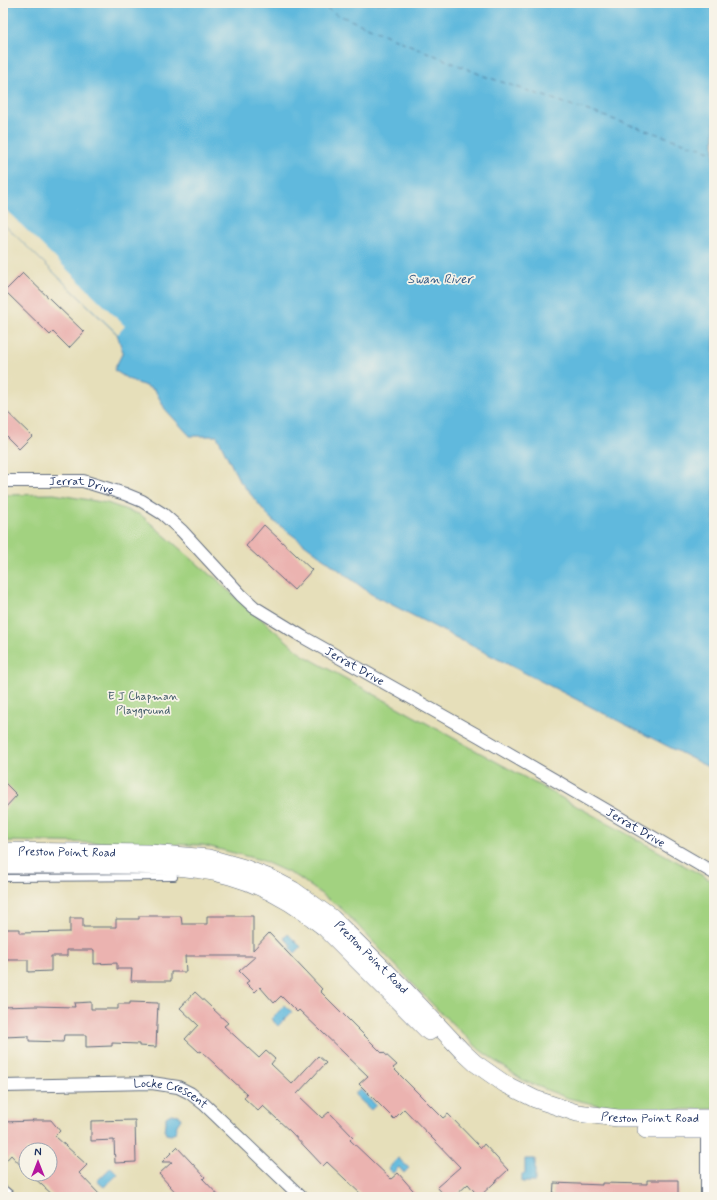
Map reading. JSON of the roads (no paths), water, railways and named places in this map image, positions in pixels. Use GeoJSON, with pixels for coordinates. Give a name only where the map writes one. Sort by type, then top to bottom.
{"type":"FeatureCollection","features":[{"type":"Feature","properties":{"kind":"main road","name":"Preston Point Road"},"geometry":{"type":"LineString","coordinates":[[3,851],[149,853],[209,858],[244,868],[293,890],[332,918],[401,986],[462,1051],[475,1063],[505,1084],[535,1099],[577,1113],[618,1118],[711,1124]]}},
{"type":"Feature","properties":{"kind":"main road","name":"Preston Point Road"},"geometry":{"type":"LineString","coordinates":[[3,865],[44,871],[138,865],[181,868],[211,872],[257,886],[283,898],[308,914],[325,928],[452,1055],[495,1091],[534,1110],[570,1123],[613,1130],[711,1124]]}},
{"type":"Feature","properties":{"kind":"street","name":"Jerrat Drive"},"geometry":{"type":"LineString","coordinates":[[3,481],[83,481],[142,501],[163,514],[182,531],[254,607],[297,634],[479,736],[714,873]]}},
{"type":"Feature","properties":{"kind":"street","name":"Locke Crescent"},"geometry":{"type":"LineString","coordinates":[[3,1086],[152,1083],[178,1087],[190,1093],[204,1104],[301,1197]]}},
{"type":"Feature","properties":{"kind":"street"},"geometry":{"type":"LineString","coordinates":[[707,1197],[711,1124]]}},
{"type":"Feature","properties":{"kind":"street"},"geometry":{"type":"LineString","coordinates":[[3,1192],[8,1197]]}},
{"type":"Feature","properties":{"kind":"lane"},"geometry":{"type":"LineString","coordinates":[[3,878],[44,871],[174,877]]}},
{"type":"Feature","properties":{"kind":"water","name":"Swan River"},"geometry":{"type":"Polygon","coordinates":[[[3,3],[714,3],[714,770],[371,594],[271,519],[239,480],[217,436],[190,436],[165,409],[155,390],[128,379],[114,370],[123,352],[117,334],[3,223],[3,3]]]}},
{"type":"Feature","properties":{"kind":"water"},"geometry":{"type":"Polygon","coordinates":[[[288,934],[301,947],[295,953],[290,948],[292,946],[284,938],[288,934]]]}},
{"type":"Feature","properties":{"kind":"water"},"geometry":{"type":"Polygon","coordinates":[[[285,1005],[292,1012],[278,1026],[271,1019],[285,1005]]]}},
{"type":"Feature","properties":{"kind":"water"},"geometry":{"type":"Polygon","coordinates":[[[360,1089],[376,1105],[371,1110],[354,1094],[360,1089]]]}},
{"type":"Feature","properties":{"kind":"water"},"geometry":{"type":"Polygon","coordinates":[[[171,1114],[179,1115],[181,1119],[177,1125],[175,1133],[171,1135],[166,1134],[164,1129],[166,1117],[171,1114]]]}},
{"type":"Feature","properties":{"kind":"water"},"geometry":{"type":"Polygon","coordinates":[[[398,1158],[409,1168],[404,1173],[399,1167],[393,1173],[388,1169],[398,1158]]]}},
{"type":"Feature","properties":{"kind":"water"},"geometry":{"type":"Polygon","coordinates":[[[525,1159],[535,1159],[535,1182],[522,1182],[522,1174],[525,1174],[525,1159]]]}},
{"type":"Feature","properties":{"kind":"water"},"geometry":{"type":"Polygon","coordinates":[[[111,1167],[118,1174],[104,1187],[97,1181],[111,1167]]]}},
{"type":"Feature","properties":{"kind":"park label","name":"E J Chapman Playground"},"geometry":{"type":"Point","coordinates":[143,703]}}]}
